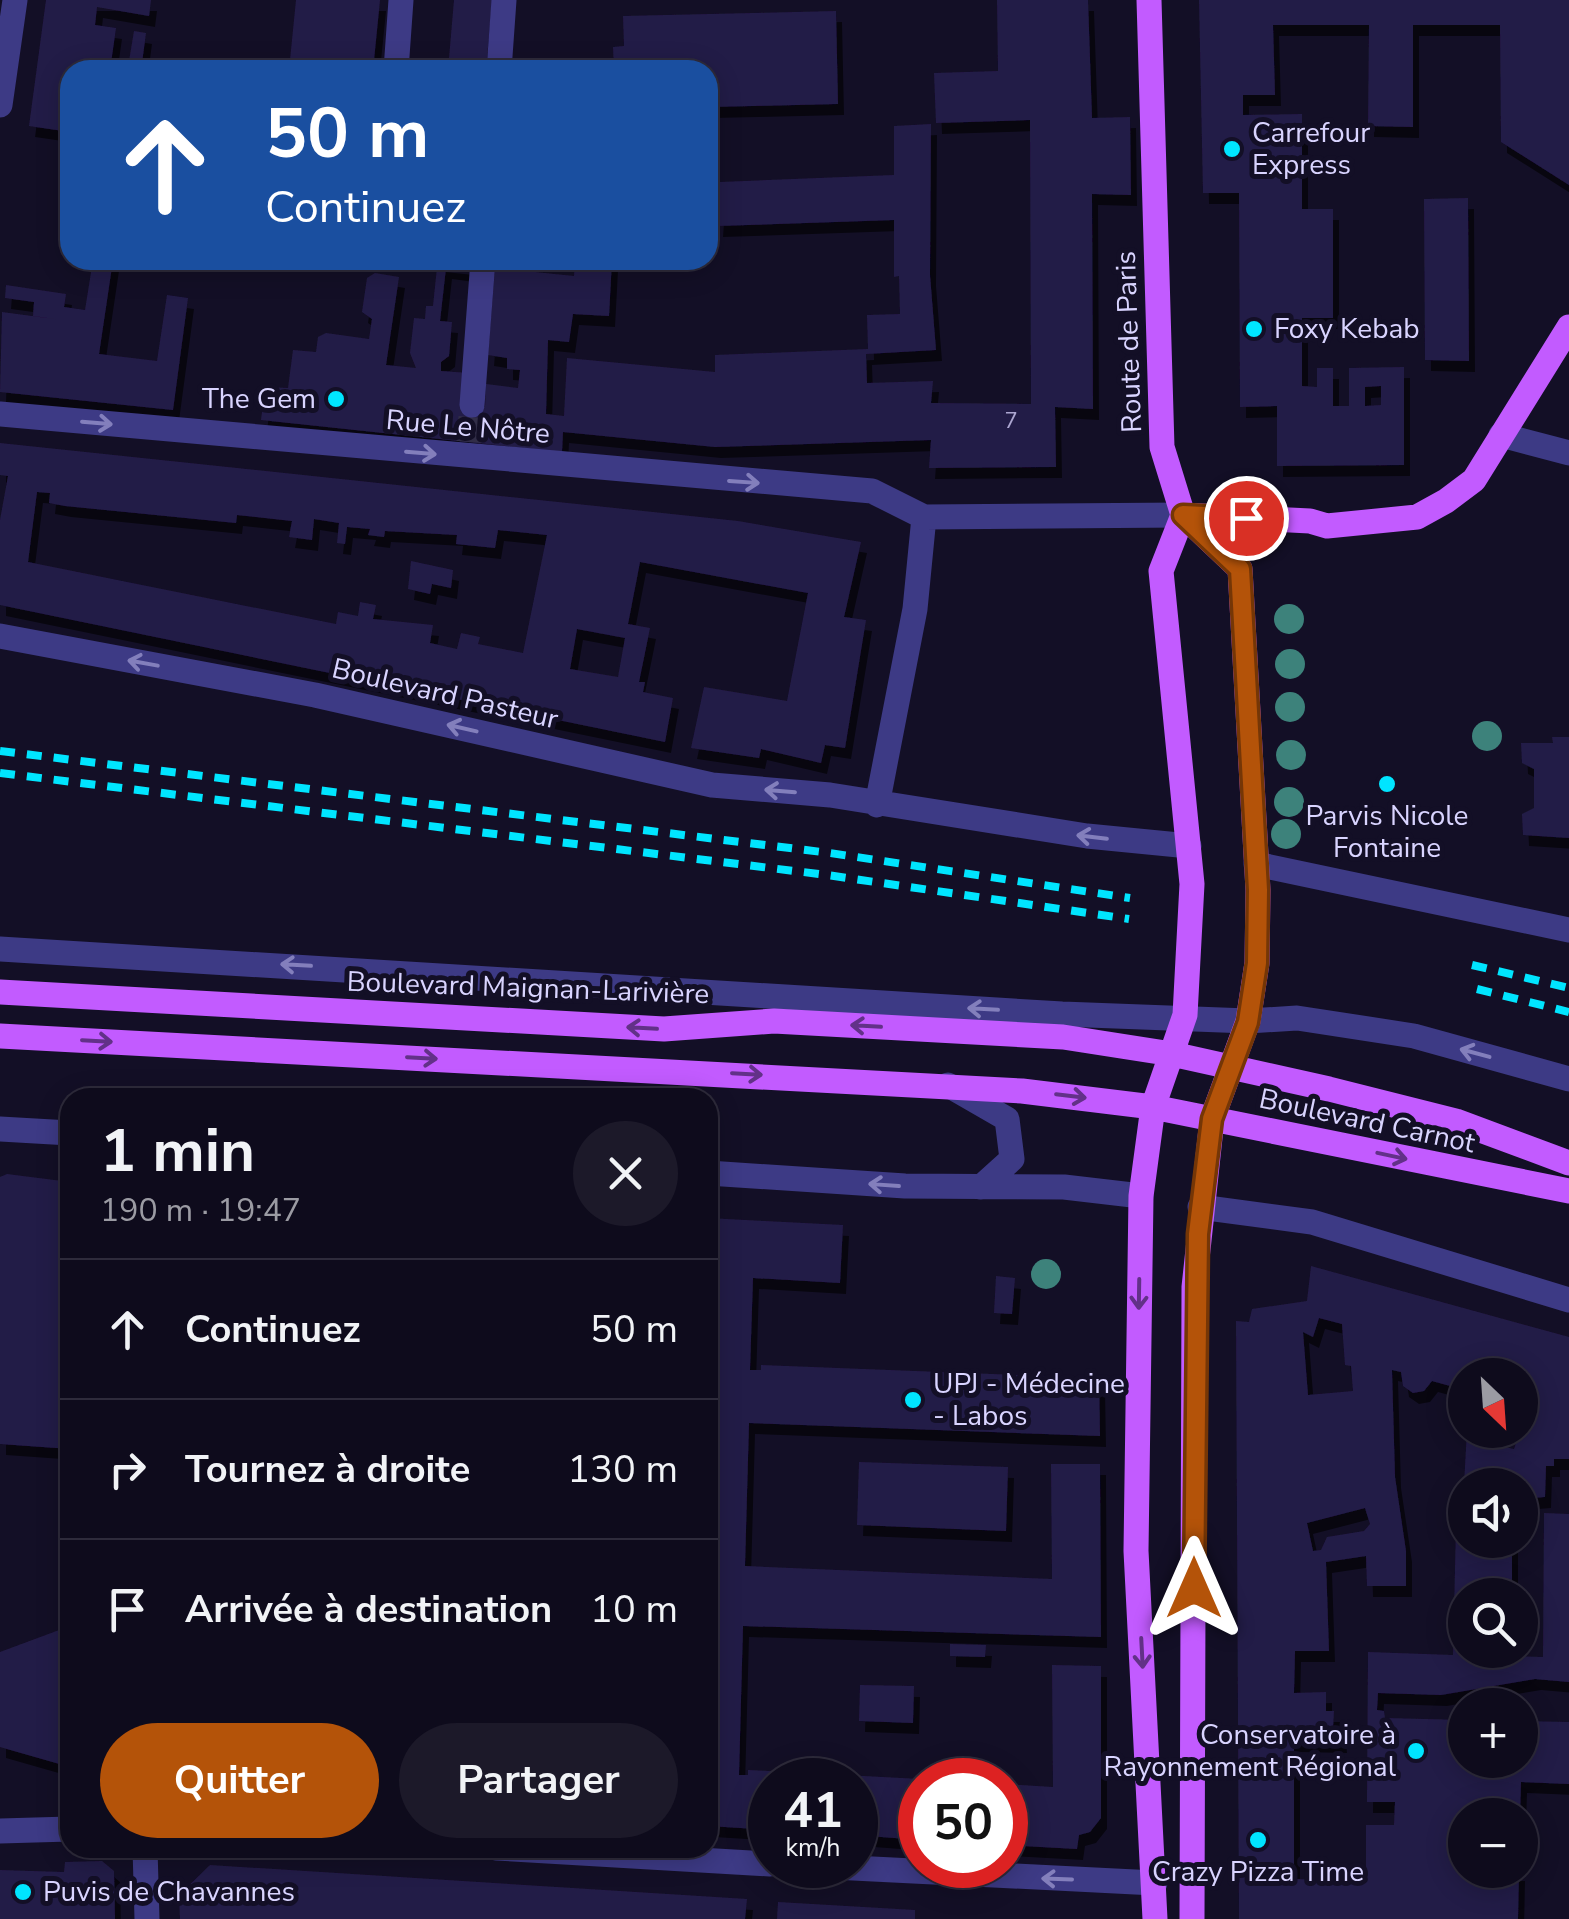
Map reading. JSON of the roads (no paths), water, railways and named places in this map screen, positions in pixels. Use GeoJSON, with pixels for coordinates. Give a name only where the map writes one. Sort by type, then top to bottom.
{"type":"FeatureCollection","features":[{"type":"Feature","properties":{"kind":"main road","name":"Route de Paris"},"geometry":{"type":"LineString","coordinates":[[1149,0],[1162,447],[1183,515]]}},
{"type":"Feature","properties":{"kind":"main road"},"geometry":{"type":"LineString","coordinates":[[1183,515],[1360,524],[1417,518],[1474,480],[1569,328]]}},
{"type":"Feature","properties":{"kind":"main road"},"geometry":{"type":"LineString","coordinates":[[1155,1919],[1136,1552],[1141,1196],[1154,1107],[1186,1015],[1190,846],[1161,570],[1183,515]]}},
{"type":"Feature","properties":{"kind":"main road"},"geometry":{"type":"LineString","coordinates":[[1183,515],[1240,569],[1257,963],[1248,1022],[1212,1119],[1194,1287],[1192,1919]]}},
{"type":"Feature","properties":{"kind":"main road","name":"Boulevard Maignan-Larivière"},"geometry":{"type":"LineString","coordinates":[[0,992],[664,1029],[774,1022],[871,1026],[1064,1037],[1172,1054]]}},
{"type":"Feature","properties":{"kind":"main road"},"geometry":{"type":"LineString","coordinates":[[0,1036],[948,1084],[1154,1107]]}},
{"type":"Feature","properties":{"kind":"main road","name":"Boulevard Carnot"},"geometry":{"type":"LineString","coordinates":[[1172,1054],[1456,1120],[1569,1163]]}},
{"type":"Feature","properties":{"kind":"main road","name":"Boulevard Carnot"},"geometry":{"type":"LineString","coordinates":[[1154,1107],[1569,1190]]}},
{"type":"Feature","properties":{"kind":"street"},"geometry":{"type":"LineString","coordinates":[[0,104],[15,0]]}},
{"type":"Feature","properties":{"kind":"street"},"geometry":{"type":"LineString","coordinates":[[397,60],[402,0]]}},
{"type":"Feature","properties":{"kind":"street"},"geometry":{"type":"LineString","coordinates":[[499,60],[504,0]]}},
{"type":"Feature","properties":{"kind":"street"},"geometry":{"type":"LineString","coordinates":[[472,405],[482,270]]}},
{"type":"Feature","properties":{"kind":"street","name":"Rue Le Nôtre"},"geometry":{"type":"LineString","coordinates":[[0,414],[468,449],[872,492],[924,517]]}},
{"type":"Feature","properties":{"kind":"street"},"geometry":{"type":"LineString","coordinates":[[1501,435],[1569,453]]}},
{"type":"Feature","properties":{"kind":"street"},"geometry":{"type":"LineString","coordinates":[[876,805],[915,610],[924,517],[1183,515]]}},
{"type":"Feature","properties":{"kind":"street","name":"Boulevard Pasteur"},"geometry":{"type":"LineString","coordinates":[[0,636],[315,695],[712,784],[830,796],[1088,836],[1190,846]]}},
{"type":"Feature","properties":{"kind":"street"},"geometry":{"type":"LineString","coordinates":[[1256,877],[1569,930]]}},
{"type":"Feature","properties":{"kind":"street"},"geometry":{"type":"LineString","coordinates":[[0,949],[1043,1012],[1186,1015],[1248,1022],[1296,1018],[1390,1032],[1569,1079]]}},
{"type":"Feature","properties":{"kind":"street"},"geometry":{"type":"LineString","coordinates":[[948,1084],[1007,1119],[1012,1158],[981,1187]]}},
{"type":"Feature","properties":{"kind":"street"},"geometry":{"type":"LineString","coordinates":[[0,1130],[60,1133]]}},
{"type":"Feature","properties":{"kind":"street"},"geometry":{"type":"LineString","coordinates":[[718,1174],[981,1187],[1064,1187],[1141,1196]]}},
{"type":"Feature","properties":{"kind":"street"},"geometry":{"type":"LineString","coordinates":[[1200,1207],[1312,1222],[1569,1300]]}},
{"type":"Feature","properties":{"kind":"street"},"geometry":{"type":"LineString","coordinates":[[0,1831],[60,1829]]}},
{"type":"Feature","properties":{"kind":"street"},"geometry":{"type":"LineString","coordinates":[[146,1858],[147,1919]]}},
{"type":"Feature","properties":{"kind":"street"},"geometry":{"type":"LineString","coordinates":[[667,1858],[748,1863]]}},
{"type":"Feature","properties":{"kind":"street"},"geometry":{"type":"LineString","coordinates":[[878,1869],[1155,1883]]}},
{"type":"Feature","properties":{"kind":"tunnel"},"geometry":{"type":"LineString","coordinates":[[469,442],[472,405]]}},
{"type":"Feature","properties":{"kind":"railway"},"geometry":{"type":"LineString","coordinates":[[0,751],[830,853],[1130,898]]}},
{"type":"Feature","properties":{"kind":"railway"},"geometry":{"type":"LineString","coordinates":[[0,773],[827,875],[1129,919]]}},
{"type":"Feature","properties":{"kind":"railway"},"geometry":{"type":"LineString","coordinates":[[1472,965],[1569,988]]}},
{"type":"Feature","properties":{"kind":"railway"},"geometry":{"type":"LineString","coordinates":[[1477,989],[1569,1012]]}},
{"type":"Feature","properties":{"kind":"place","name":"Carrefour Express"},"geometry":{"type":"Point","coordinates":[1232,149]}},
{"type":"Feature","properties":{"kind":"place","name":"Foxy Kebab"},"geometry":{"type":"Point","coordinates":[1254,329]}},
{"type":"Feature","properties":{"kind":"place","name":"The Gem"},"geometry":{"type":"Point","coordinates":[336,399]}},
{"type":"Feature","properties":{"kind":"place","name":"Parvis Nicole Fontaine"},"geometry":{"type":"Point","coordinates":[1387,784]}},
{"type":"Feature","properties":{"kind":"place","name":"UPJ - Médecine - Labos"},"geometry":{"type":"Point","coordinates":[913,1400]}},
{"type":"Feature","properties":{"kind":"place","name":"Conservatoire à Rayonnement Régional"},"geometry":{"type":"Point","coordinates":[1416,1751]}},
{"type":"Feature","properties":{"kind":"place","name":"Crazy Pizza Time"},"geometry":{"type":"Point","coordinates":[1258,1840]}},
{"type":"Feature","properties":{"kind":"place","name":"Puvis de Chavannes"},"geometry":{"type":"Point","coordinates":[23,1892]}}]}
